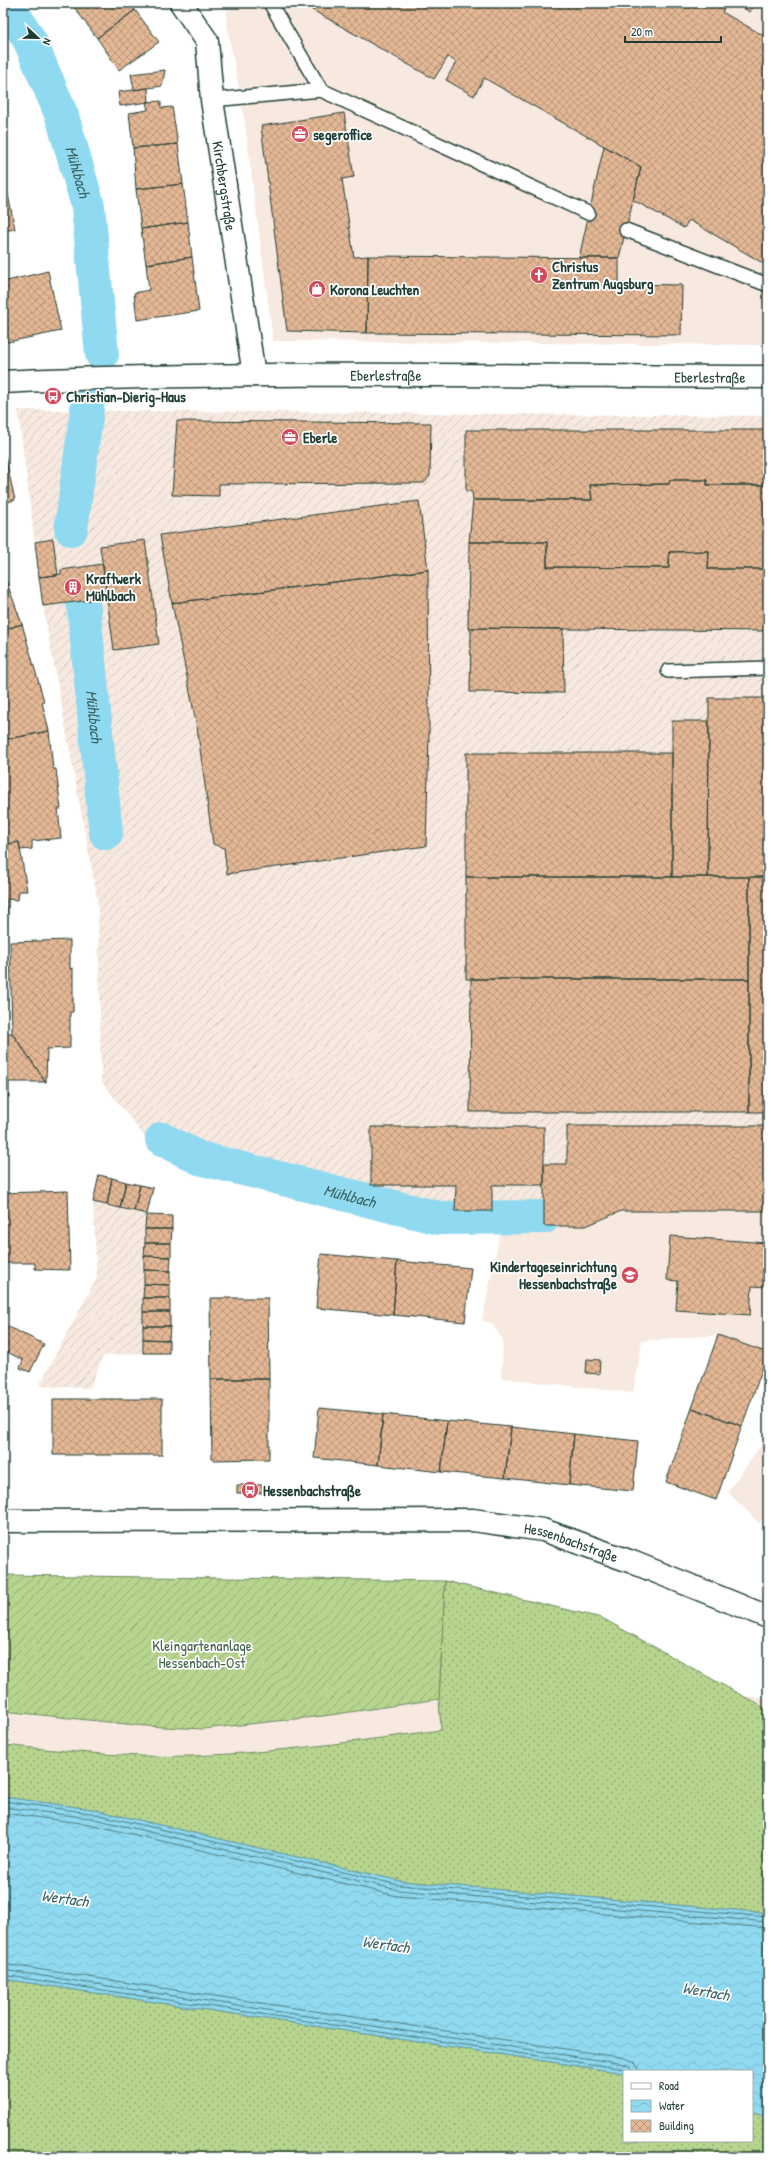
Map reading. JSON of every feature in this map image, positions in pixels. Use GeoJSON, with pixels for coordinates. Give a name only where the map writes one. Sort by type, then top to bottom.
{"type":"FeatureCollection","features":[{"type":"Feature","properties":{"kind":"street","name":"Kirchbergstraße"},"geometry":{"type":"LineString","coordinates":[[181,3],[207,41],[212,100],[254,375]]}},
{"type":"Feature","properties":{"kind":"street","name":"Eberlestraße"},"geometry":{"type":"LineString","coordinates":[[3,382],[114,377],[254,375],[768,377]]}},
{"type":"Feature","properties":{"kind":"street","name":"Hessenbachstraße"},"geometry":{"type":"LineString","coordinates":[[3,1521],[473,1520],[543,1530],[632,1562],[768,1617]]}},
{"type":"Feature","properties":{"kind":"lane"},"geometry":{"type":"LineString","coordinates":[[270,3],[321,90]]}},
{"type":"Feature","properties":{"kind":"lane"},"geometry":{"type":"LineString","coordinates":[[212,100],[321,90],[588,213]]}},
{"type":"Feature","properties":{"kind":"lane"},"geometry":{"type":"LineString","coordinates":[[626,230],[768,285]]}},
{"type":"Feature","properties":{"kind":"lane"},"geometry":{"type":"LineString","coordinates":[[668,671],[768,668]]}},
{"type":"Feature","properties":{"kind":"shaded area"},"geometry":{"type":"Polygon","coordinates":[[[227,3],[768,3],[768,345],[273,341],[244,117],[227,25],[227,3]]]}},
{"type":"Feature","properties":{"kind":"shaded area","name":"Eberle"},"geometry":{"type":"Polygon","coordinates":[[[18,410],[768,416],[768,1211],[621,1211],[586,1226],[439,1227],[196,1167],[154,1149],[101,1081],[98,903],[43,606],[18,410]]]}},
{"type":"Feature","properties":{"kind":"shaded area"},"geometry":{"type":"Polygon","coordinates":[[[93,1202],[145,1213],[143,1353],[103,1356],[90,1388],[39,1386],[97,1277],[93,1202]]]}},
{"type":"Feature","properties":{"kind":"shaded area","name":"Kindertageseinrichtung Hessenbachstraße"},"geometry":{"type":"Polygon","coordinates":[[[621,1211],[768,1211],[768,1353],[718,1335],[642,1341],[633,1393],[501,1378],[503,1341],[492,1323],[482,1321],[501,1228],[544,1226],[621,1211]]]}},
{"type":"Feature","properties":{"kind":"shaded area"},"geometry":{"type":"Polygon","coordinates":[[[768,1435],[768,1513],[759,1523],[728,1492],[768,1435]]]}},
{"type":"Feature","properties":{"kind":"shaded area"},"geometry":{"type":"Polygon","coordinates":[[[742,1695],[768,1700],[768,1735],[441,1730],[268,1751],[189,1756],[81,1753],[3,1745],[3,1711],[145,1726],[203,1729],[385,1708],[439,1699],[742,1695]]]}},
{"type":"Feature","properties":{"kind":"green space","name":"Kleingartenanlage Hessenbach-Ost"},"geometry":{"type":"Polygon","coordinates":[[[3,1575],[445,1581],[439,1699],[323,1716],[203,1729],[145,1726],[3,1711],[3,1575]]]}},
{"type":"Feature","properties":{"kind":"green space"},"geometry":{"type":"Polygon","coordinates":[[[445,1581],[602,1618],[768,1710],[768,1913],[400,1881],[91,1809],[3,1797],[3,1745],[120,1755],[191,1756],[285,1749],[441,1730],[439,1699],[445,1581]]]}},
{"type":"Feature","properties":{"kind":"green space"},"geometry":{"type":"Polygon","coordinates":[[[3,1979],[623,2073],[623,2142],[753,2142],[753,2111],[768,2117],[768,2157],[16,2157],[3,2153],[3,1979]]]}},
{"type":"Feature","properties":{"kind":"water","name":"Wertach"},"geometry":{"type":"Polygon","coordinates":[[[3,1797],[91,1809],[400,1881],[768,1913],[768,2117],[753,2111],[753,2070],[623,2070],[623,2073],[3,1979],[3,1797]]]}},
{"type":"Feature","properties":{"kind":"building"},"geometry":{"type":"Polygon","coordinates":[[[71,3],[131,3],[135,10],[97,38],[71,3]]]}},
{"type":"Feature","properties":{"kind":"building"},"geometry":{"type":"Polygon","coordinates":[[[300,3],[728,3],[722,12],[768,38],[768,266],[689,220],[684,228],[633,200],[641,167],[484,78],[474,96],[446,80],[456,62],[448,57],[434,79],[300,3]]]}},
{"type":"Feature","properties":{"kind":"building"},"geometry":{"type":"Polygon","coordinates":[[[734,3],[755,3],[750,12],[734,3]]]}},
{"type":"Feature","properties":{"kind":"building"},"geometry":{"type":"Polygon","coordinates":[[[135,10],[159,42],[119,70],[97,38],[135,10]]]}},
{"type":"Feature","properties":{"kind":"building"},"geometry":{"type":"Polygon","coordinates":[[[165,70],[162,86],[134,90],[131,74],[165,70]]]}},
{"type":"Feature","properties":{"kind":"building"},"geometry":{"type":"Polygon","coordinates":[[[148,88],[149,102],[120,106],[118,92],[148,88]]]}},
{"type":"Feature","properties":{"kind":"building"},"geometry":{"type":"Polygon","coordinates":[[[161,101],[161,108],[172,107],[178,144],[133,148],[129,113],[148,110],[146,102],[161,101]]]}},
{"type":"Feature","properties":{"kind":"building"},"geometry":{"type":"Polygon","coordinates":[[[344,113],[354,177],[342,179],[354,257],[368,256],[367,333],[287,331],[261,126],[344,113]]]}},
{"type":"Feature","properties":{"kind":"building"},"geometry":{"type":"Polygon","coordinates":[[[178,144],[183,184],[136,189],[133,148],[178,144]]]}},
{"type":"Feature","properties":{"kind":"building"},"geometry":{"type":"Polygon","coordinates":[[[604,146],[641,167],[619,258],[579,258],[604,146]]]}},
{"type":"Feature","properties":{"kind":"building"},"geometry":{"type":"Polygon","coordinates":[[[3,180],[5,180],[15,229],[3,231],[3,180]]]}},
{"type":"Feature","properties":{"kind":"building"},"geometry":{"type":"Polygon","coordinates":[[[183,184],[188,222],[141,229],[136,189],[183,184]]]}},
{"type":"Feature","properties":{"kind":"building"},"geometry":{"type":"Polygon","coordinates":[[[188,222],[192,257],[146,264],[141,229],[188,222]]]}},
{"type":"Feature","properties":{"kind":"building"},"geometry":{"type":"Polygon","coordinates":[[[368,256],[619,258],[619,284],[682,285],[681,335],[367,333],[368,256]]]}},
{"type":"Feature","properties":{"kind":"building"},"geometry":{"type":"Polygon","coordinates":[[[192,257],[199,311],[137,320],[134,293],[149,290],[146,264],[192,257]]]}},
{"type":"Feature","properties":{"kind":"building"},"geometry":{"type":"Polygon","coordinates":[[[48,271],[61,331],[3,343],[3,282],[48,271]]]}},
{"type":"Feature","properties":{"kind":"building"},"geometry":{"type":"Polygon","coordinates":[[[177,421],[431,423],[430,476],[424,483],[219,484],[219,496],[172,495],[177,421]]]}},
{"type":"Feature","properties":{"kind":"building"},"geometry":{"type":"Polygon","coordinates":[[[466,430],[768,430],[768,485],[707,485],[707,480],[670,480],[669,484],[590,485],[592,500],[473,500],[472,492],[466,491],[466,430]]]}},
{"type":"Feature","properties":{"kind":"building"},"geometry":{"type":"Polygon","coordinates":[[[3,447],[15,500],[3,503],[3,447]]]}},
{"type":"Feature","properties":{"kind":"building"},"geometry":{"type":"Polygon","coordinates":[[[670,480],[707,480],[707,485],[768,485],[768,569],[708,569],[709,551],[669,552],[669,568],[547,567],[547,542],[469,542],[473,500],[592,500],[590,485],[669,484],[670,480]]]}},
{"type":"Feature","properties":{"kind":"building"},"geometry":{"type":"Polygon","coordinates":[[[419,501],[428,570],[172,603],[160,535],[419,501]]]}},
{"type":"Feature","properties":{"kind":"building"},"geometry":{"type":"Polygon","coordinates":[[[53,539],[58,575],[39,577],[35,542],[53,539]]]}},
{"type":"Feature","properties":{"kind":"building"},"geometry":{"type":"Polygon","coordinates":[[[145,540],[159,644],[114,650],[100,546],[145,540]]]}},
{"type":"Feature","properties":{"kind":"building"},"geometry":{"type":"Polygon","coordinates":[[[469,542],[547,542],[547,567],[669,568],[669,552],[709,551],[708,569],[768,569],[768,631],[468,628],[469,542]]]}},
{"type":"Feature","properties":{"kind":"building","name":"Kraftwerk Mühlbach"},"geometry":{"type":"Polygon","coordinates":[[[103,564],[107,598],[43,606],[39,577],[61,574],[61,570],[103,564]]]}},
{"type":"Feature","properties":{"kind":"building"},"geometry":{"type":"Polygon","coordinates":[[[428,570],[429,736],[426,846],[227,874],[224,848],[213,844],[197,727],[172,603],[428,570]]]}},
{"type":"Feature","properties":{"kind":"building"},"geometry":{"type":"Polygon","coordinates":[[[3,572],[22,624],[3,630],[3,572]]]}},
{"type":"Feature","properties":{"kind":"building"},"geometry":{"type":"Polygon","coordinates":[[[22,624],[44,701],[42,702],[49,731],[3,740],[3,630],[22,624]]]}},
{"type":"Feature","properties":{"kind":"building"},"geometry":{"type":"Polygon","coordinates":[[[468,628],[563,629],[564,693],[470,692],[471,631],[468,628]]]}},
{"type":"Feature","properties":{"kind":"building"},"geometry":{"type":"Polygon","coordinates":[[[709,698],[768,698],[768,877],[708,877],[709,698]]]}},
{"type":"Feature","properties":{"kind":"building"},"geometry":{"type":"Polygon","coordinates":[[[672,721],[709,721],[708,877],[672,877],[672,721]]]}},
{"type":"Feature","properties":{"kind":"building"},"geometry":{"type":"Polygon","coordinates":[[[49,731],[53,769],[56,769],[61,809],[58,809],[61,838],[32,841],[32,849],[20,850],[19,842],[3,845],[3,740],[49,731]]]}},
{"type":"Feature","properties":{"kind":"building"},"geometry":{"type":"Polygon","coordinates":[[[466,753],[672,753],[672,877],[466,877],[466,753]]]}},
{"type":"Feature","properties":{"kind":"building"},"geometry":{"type":"Polygon","coordinates":[[[19,842],[27,891],[19,891],[18,900],[7,899],[7,914],[3,914],[3,845],[19,842]]]}},
{"type":"Feature","properties":{"kind":"building"},"geometry":{"type":"Polygon","coordinates":[[[466,877],[749,877],[749,979],[466,979],[466,877]]]}},
{"type":"Feature","properties":{"kind":"building"},"geometry":{"type":"Polygon","coordinates":[[[749,877],[768,877],[768,1112],[749,1112],[749,877]]]}},
{"type":"Feature","properties":{"kind":"building"},"geometry":{"type":"Polygon","coordinates":[[[70,940],[70,969],[73,968],[73,1012],[70,1012],[70,1048],[47,1049],[46,1082],[12,1033],[10,942],[70,940]]]}},
{"type":"Feature","properties":{"kind":"building"},"geometry":{"type":"Polygon","coordinates":[[[471,979],[749,979],[749,1112],[470,1112],[471,979]]]}},
{"type":"Feature","properties":{"kind":"building"},"geometry":{"type":"Polygon","coordinates":[[[3,1033],[12,1033],[46,1082],[9,1082],[9,1097],[3,1097],[3,1033]]]}},
{"type":"Feature","properties":{"kind":"building"},"geometry":{"type":"Polygon","coordinates":[[[567,1126],[768,1126],[768,1211],[621,1211],[586,1226],[544,1226],[544,1164],[567,1164],[567,1126]]]}},
{"type":"Feature","properties":{"kind":"building"},"geometry":{"type":"Polygon","coordinates":[[[371,1127],[544,1127],[544,1185],[492,1185],[492,1211],[455,1211],[456,1185],[371,1185],[371,1127]]]}},
{"type":"Feature","properties":{"kind":"building"},"geometry":{"type":"Polygon","coordinates":[[[99,1175],[112,1178],[107,1205],[93,1202],[99,1175]]]}},
{"type":"Feature","properties":{"kind":"building"},"geometry":{"type":"Polygon","coordinates":[[[112,1178],[126,1182],[120,1208],[107,1205],[112,1178]]]}},
{"type":"Feature","properties":{"kind":"building"},"geometry":{"type":"Polygon","coordinates":[[[126,1182],[140,1185],[134,1211],[120,1208],[126,1182]]]}},
{"type":"Feature","properties":{"kind":"building"},"geometry":{"type":"Polygon","coordinates":[[[140,1185],[153,1188],[147,1214],[134,1211],[140,1185]]]}},
{"type":"Feature","properties":{"kind":"building"},"geometry":{"type":"Polygon","coordinates":[[[68,1191],[70,1270],[35,1269],[35,1263],[3,1263],[3,1193],[68,1191]]]}},
{"type":"Feature","properties":{"kind":"building"},"geometry":{"type":"Polygon","coordinates":[[[146,1215],[172,1216],[172,1229],[145,1229],[146,1215]]]}},
{"type":"Feature","properties":{"kind":"building"},"geometry":{"type":"Polygon","coordinates":[[[145,1229],[172,1229],[171,1243],[145,1243],[145,1229]]]}},
{"type":"Feature","properties":{"kind":"building"},"geometry":{"type":"Polygon","coordinates":[[[670,1236],[768,1243],[768,1287],[752,1286],[750,1315],[676,1310],[678,1281],[667,1280],[670,1236]]]}},
{"type":"Feature","properties":{"kind":"building"},"geometry":{"type":"Polygon","coordinates":[[[145,1243],[171,1243],[171,1257],[144,1256],[145,1243]]]}},
{"type":"Feature","properties":{"kind":"building"},"geometry":{"type":"Polygon","coordinates":[[[321,1254],[397,1261],[393,1315],[316,1308],[321,1254]]]}},
{"type":"Feature","properties":{"kind":"building"},"geometry":{"type":"Polygon","coordinates":[[[144,1256],[171,1257],[170,1271],[144,1270],[144,1256]]]}},
{"type":"Feature","properties":{"kind":"building"},"geometry":{"type":"Polygon","coordinates":[[[397,1261],[471,1268],[465,1322],[393,1315],[397,1261]]]}},
{"type":"Feature","properties":{"kind":"building"},"geometry":{"type":"Polygon","coordinates":[[[144,1270],[170,1271],[170,1285],[144,1284],[144,1270]]]}},
{"type":"Feature","properties":{"kind":"building"},"geometry":{"type":"Polygon","coordinates":[[[144,1284],[170,1285],[170,1298],[143,1298],[144,1284]]]}},
{"type":"Feature","properties":{"kind":"building"},"geometry":{"type":"Polygon","coordinates":[[[143,1298],[170,1298],[170,1312],[143,1312],[143,1298]]]}},
{"type":"Feature","properties":{"kind":"building"},"geometry":{"type":"Polygon","coordinates":[[[210,1298],[268,1298],[269,1379],[211,1379],[210,1298]]]}},
{"type":"Feature","properties":{"kind":"building"},"geometry":{"type":"Polygon","coordinates":[[[143,1312],[170,1312],[170,1326],[143,1326],[143,1312]]]}},
{"type":"Feature","properties":{"kind":"building"},"geometry":{"type":"Polygon","coordinates":[[[3,1326],[7,1326],[44,1344],[30,1372],[20,1368],[23,1360],[3,1350],[3,1326]]]}},
{"type":"Feature","properties":{"kind":"building"},"geometry":{"type":"Polygon","coordinates":[[[143,1326],[170,1326],[169,1340],[143,1339],[143,1326]]]}},
{"type":"Feature","properties":{"kind":"building"},"geometry":{"type":"Polygon","coordinates":[[[718,1335],[768,1353],[742,1426],[692,1408],[718,1335]]]}},
{"type":"Feature","properties":{"kind":"building"},"geometry":{"type":"Polygon","coordinates":[[[143,1339],[169,1340],[169,1353],[143,1353],[143,1339]]]}},
{"type":"Feature","properties":{"kind":"building"},"geometry":{"type":"Polygon","coordinates":[[[587,1359],[600,1360],[599,1374],[586,1373],[587,1359]]]}},
{"type":"Feature","properties":{"kind":"building"},"geometry":{"type":"Polygon","coordinates":[[[211,1379],[269,1379],[269,1459],[212,1460],[211,1379]]]}},
{"type":"Feature","properties":{"kind":"building"},"geometry":{"type":"Polygon","coordinates":[[[3,1391],[5,1391],[3,1452],[3,1391]]]}},
{"type":"Feature","properties":{"kind":"building"},"geometry":{"type":"Polygon","coordinates":[[[53,1399],[162,1399],[162,1455],[53,1455],[53,1399]]]}},
{"type":"Feature","properties":{"kind":"building"},"geometry":{"type":"Polygon","coordinates":[[[319,1408],[383,1414],[378,1465],[314,1458],[319,1408]]]}},
{"type":"Feature","properties":{"kind":"building"},"geometry":{"type":"Polygon","coordinates":[[[692,1408],[742,1426],[716,1500],[666,1482],[692,1408]]]}},
{"type":"Feature","properties":{"kind":"building"},"geometry":{"type":"Polygon","coordinates":[[[383,1414],[447,1421],[441,1472],[378,1465],[383,1414]]]}},
{"type":"Feature","properties":{"kind":"building"},"geometry":{"type":"Polygon","coordinates":[[[447,1421],[511,1427],[505,1478],[441,1472],[447,1421]]]}},
{"type":"Feature","properties":{"kind":"building"},"geometry":{"type":"Polygon","coordinates":[[[511,1427],[574,1434],[569,1485],[505,1478],[511,1427]]]}},
{"type":"Feature","properties":{"kind":"building"},"geometry":{"type":"Polygon","coordinates":[[[574,1434],[638,1441],[633,1491],[569,1485],[574,1434]]]}},
{"type":"Feature","properties":{"kind":"building"},"geometry":{"type":"Polygon","coordinates":[[[237,1485],[262,1485],[262,1493],[237,1493],[237,1485]]]}},
{"type":"Feature","properties":{"kind":"waterway","name":"Mühlbach"},"geometry":{"type":"LineString","coordinates":[[7,3],[30,41],[62,116],[88,206],[102,354]]}},
{"type":"Feature","properties":{"kind":"waterway","name":"Mühlbach"},"geometry":{"type":"LineString","coordinates":[[71,529],[89,394]]}},
{"type":"Feature","properties":{"kind":"waterway","name":"Mühlbach"},"geometry":{"type":"LineString","coordinates":[[83,601],[106,833]]}},
{"type":"Feature","properties":{"kind":"waterway","name":"Mühlbach"},"geometry":{"type":"LineString","coordinates":[[162,1139],[199,1158],[439,1218],[544,1217]]}},
{"type":"Feature","properties":{"kind":"place","name":"segeroffice"},"geometry":{"type":"Point","coordinates":[300,134]}},
{"type":"Feature","properties":{"kind":"place","name":"Christus Zentrum Augsburg"},"geometry":{"type":"Point","coordinates":[539,275]}},
{"type":"Feature","properties":{"kind":"place","name":"Korona Leuchten"},"geometry":{"type":"Point","coordinates":[317,289]}},
{"type":"Feature","properties":{"kind":"place","name":"Christian-Dierig-Haus"},"geometry":{"type":"Point","coordinates":[53,396]}},
{"type":"Feature","properties":{"kind":"place","name":"Eberle"},"geometry":{"type":"Point","coordinates":[290,437]}},
{"type":"Feature","properties":{"kind":"place","name":"Kraftwerk Mühlbach"},"geometry":{"type":"Point","coordinates":[73,587]}},
{"type":"Feature","properties":{"kind":"place","name":"Kindertageseinrichtung Hessenbachstraße"},"geometry":{"type":"Point","coordinates":[630,1275]}},
{"type":"Feature","properties":{"kind":"place","name":"Hessenbachstraße"},"geometry":{"type":"Point","coordinates":[250,1490]}}]}
